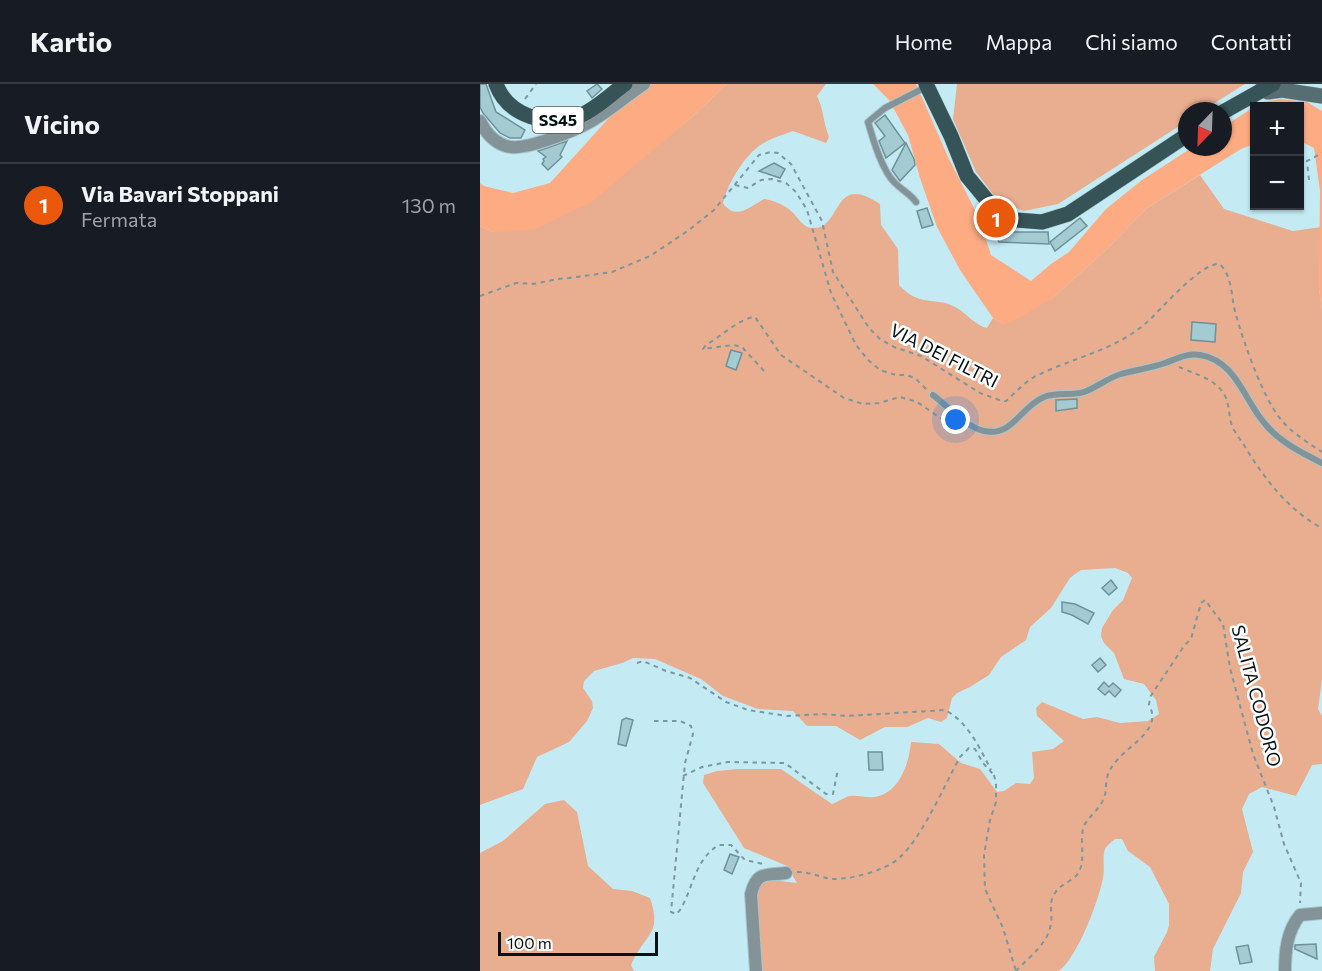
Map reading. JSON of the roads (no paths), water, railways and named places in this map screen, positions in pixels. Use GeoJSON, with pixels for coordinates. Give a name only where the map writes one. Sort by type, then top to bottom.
{"type":"FeatureCollection","features":[{"type":"Feature","properties":{"kind":"main road","name":"SS45"},"geometry":{"type":"LineString","coordinates":[[496,84],[505,99],[521,112],[544,120],[561,120],[581,115],[625,84]]}},
{"type":"Feature","properties":{"kind":"main road"},"geometry":{"type":"LineString","coordinates":[[924,87],[951,136],[967,176],[991,205],[1002,214],[1016,220],[1042,222],[1068,214],[1178,141]]}},
{"type":"Feature","properties":{"kind":"main road"},"geometry":{"type":"LineString","coordinates":[[1232,107],[1267,87]]}},
{"type":"Feature","properties":{"kind":"street"},"geometry":{"type":"LineString","coordinates":[[480,121],[496,142],[511,147],[537,143],[590,122],[644,84]]}},
{"type":"Feature","properties":{"kind":"street"},"geometry":{"type":"LineString","coordinates":[[1267,87],[1268,92],[1282,90],[1321,92]]}},
{"type":"Feature","properties":{"kind":"street"},"geometry":{"type":"LineString","coordinates":[[756,971],[751,894],[753,885],[763,875],[786,873]]}},
{"type":"Feature","properties":{"kind":"street"},"geometry":{"type":"LineString","coordinates":[[1285,971],[1289,934],[1300,915],[1322,913]]}},
{"type":"Feature","properties":{"kind":"lane"},"geometry":{"type":"LineString","coordinates":[[916,202],[908,192],[894,182],[882,164],[869,124],[870,120],[885,108],[924,87]]}},
{"type":"Feature","properties":{"kind":"lane"},"geometry":{"type":"LineString","coordinates":[[933,395],[966,423],[983,431],[1001,432],[1015,422],[1032,402],[1047,396],[1083,393],[1121,374],[1168,362],[1180,356],[1201,355],[1227,367],[1237,379],[1250,406],[1267,427],[1289,445],[1322,463]]}},
{"type":"Feature","properties":{"kind":"place","name":"Via Bavari Stoppani"},"geometry":{"type":"Point","coordinates":[996,218]}}]}
